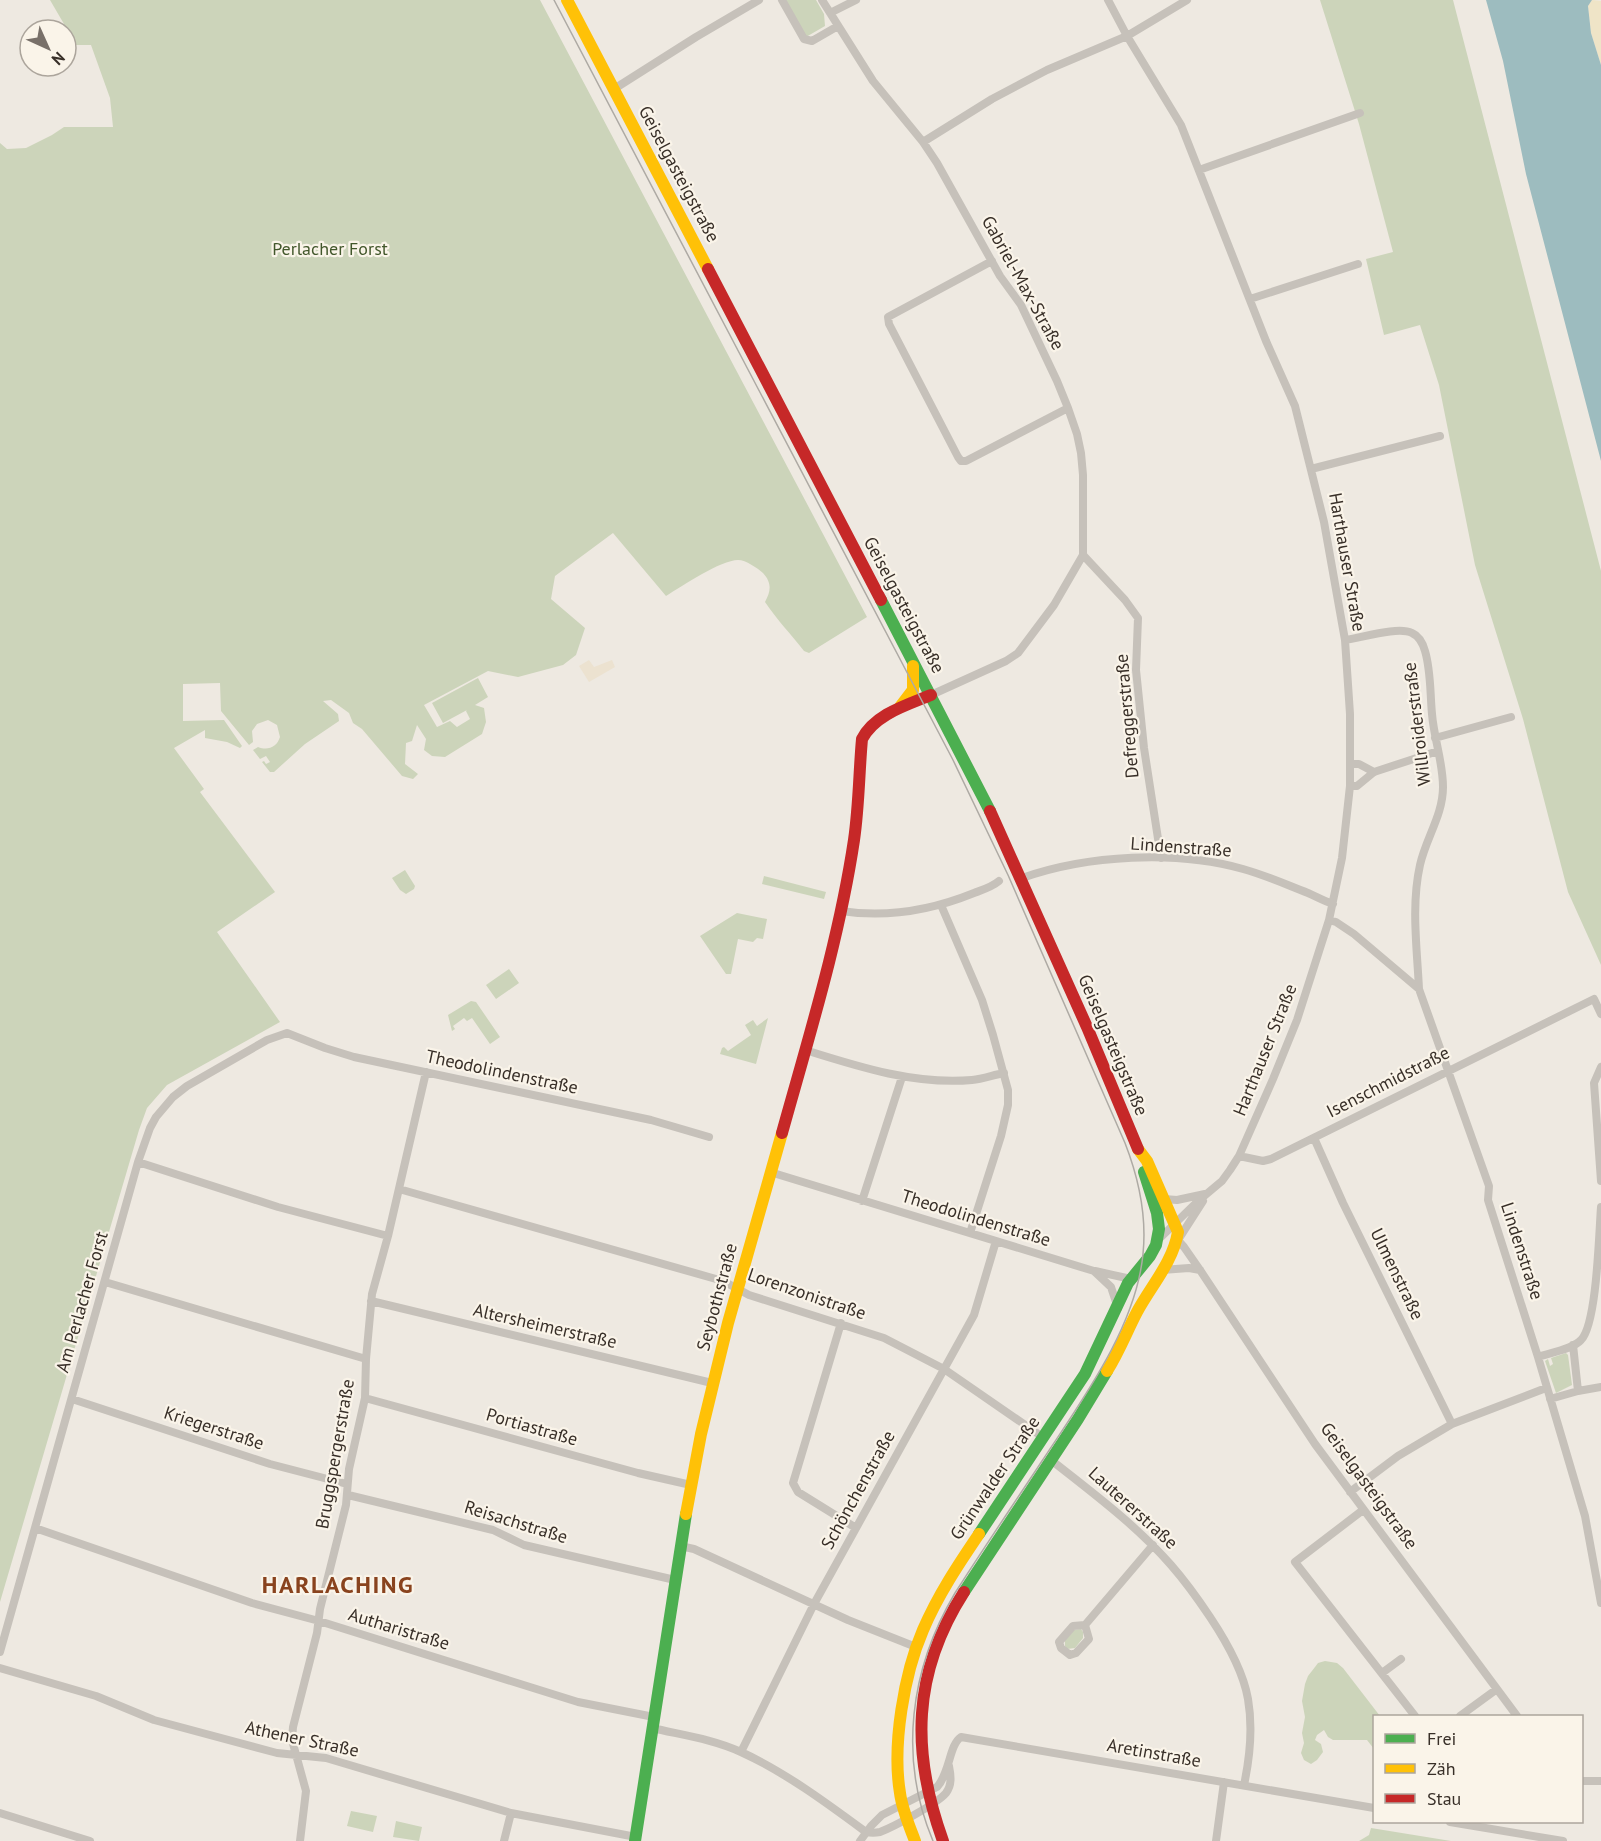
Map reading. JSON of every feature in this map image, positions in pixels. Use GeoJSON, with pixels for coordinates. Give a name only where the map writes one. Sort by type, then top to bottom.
{"type":"FeatureCollection","features":[{"type":"Feature","properties":{"kind":"main road","name":"Geiselgasteigstraße"},"geometry":{"type":"LineString","coordinates":[[567,0],[994,818],[1087,1027],[1138,1150],[1147,1161],[1164,1199],[1178,1240]]}},
{"type":"Feature","properties":{"kind":"main road"},"geometry":{"type":"LineString","coordinates":[[898,710],[913,690],[914,662]]}},
{"type":"Feature","properties":{"kind":"main road","name":"Seybothstraße"},"geometry":{"type":"LineString","coordinates":[[636,1839],[691,1485],[712,1383],[737,1288],[826,979],[854,838],[862,739],[867,729],[875,722],[931,695]]}},
{"type":"Feature","properties":{"kind":"main road"},"geometry":{"type":"LineString","coordinates":[[1138,1150],[1158,1213],[1158,1240]]}},
{"type":"Feature","properties":{"kind":"main road","name":"Grünwalder Straße"},"geometry":{"type":"LineString","coordinates":[[915,1841],[906,1818],[899,1781],[906,1688],[916,1647],[938,1598],[951,1576],[1086,1372],[1131,1279],[1150,1255],[1158,1240]]}},
{"type":"Feature","properties":{"kind":"main road","name":"Grünwalder Straße"},"geometry":{"type":"LineString","coordinates":[[943,1841],[931,1805],[923,1767],[921,1724],[924,1689],[934,1650],[962,1594],[1102,1380],[1178,1240]]}},
{"type":"Feature","properties":{"kind":"main road"},"geometry":{"type":"LineString","coordinates":[[1131,1279],[1141,1283],[1147,1296]]}},
{"type":"Feature","properties":{"kind":"street"},"geometry":{"type":"LineString","coordinates":[[614,89],[759,0]]}},
{"type":"Feature","properties":{"kind":"street"},"geometry":{"type":"LineString","coordinates":[[782,0],[804,39],[812,42],[838,26]]}},
{"type":"Feature","properties":{"kind":"street","name":"Gabriel-Max-Straße"},"geometry":{"type":"LineString","coordinates":[[822,0],[873,81],[923,142],[957,196],[1000,276],[1021,305],[1068,408],[1077,434],[1083,475],[1083,555]]}},
{"type":"Feature","properties":{"kind":"street"},"geometry":{"type":"LineString","coordinates":[[830,13],[856,0]]}},
{"type":"Feature","properties":{"kind":"street","name":"Harthauser Straße"},"geometry":{"type":"LineString","coordinates":[[1108,0],[1127,36],[1173,110],[1266,341],[1295,406],[1324,522],[1345,640],[1351,764],[1345,834],[1333,904],[1320,953],[1297,1020],[1239,1156]]}},
{"type":"Feature","properties":{"kind":"street"},"geometry":{"type":"LineString","coordinates":[[923,142],[992,99],[1022,83],[1127,36],[1186,0]]}},
{"type":"Feature","properties":{"kind":"street"},"geometry":{"type":"LineString","coordinates":[[1199,170],[1360,113]]}},
{"type":"Feature","properties":{"kind":"street"},"geometry":{"type":"LineString","coordinates":[[992,261],[888,317],[889,324],[961,461],[966,461],[1068,408]]}},
{"type":"Feature","properties":{"kind":"street"},"geometry":{"type":"LineString","coordinates":[[1250,299],[1358,264]]}},
{"type":"Feature","properties":{"kind":"street"},"geometry":{"type":"LineString","coordinates":[[1311,469],[1440,436]]}},
{"type":"Feature","properties":{"kind":"street"},"geometry":{"type":"LineString","coordinates":[[931,695],[1006,661],[1018,653],[1054,605],[1083,555]]}},
{"type":"Feature","properties":{"kind":"street","name":"Defreggerstraße"},"geometry":{"type":"LineString","coordinates":[[1083,555],[1125,600],[1138,618],[1137,681],[1144,748],[1161,858]]}},
{"type":"Feature","properties":{"kind":"street","name":"Willroiderstraße"},"geometry":{"type":"LineString","coordinates":[[1345,640],[1400,630],[1409,631],[1422,642],[1426,652],[1443,788],[1440,812],[1420,865],[1415,904],[1419,989]]}},
{"type":"Feature","properties":{"kind":"street"},"geometry":{"type":"LineString","coordinates":[[1436,738],[1511,717]]}},
{"type":"Feature","properties":{"kind":"street"},"geometry":{"type":"LineString","coordinates":[[1350,786],[1357,786],[1374,772],[1438,751]]}},
{"type":"Feature","properties":{"kind":"street"},"geometry":{"type":"LineString","coordinates":[[1351,764],[1359,764],[1374,772]]}},
{"type":"Feature","properties":{"kind":"street","name":"Lindenstraße"},"geometry":{"type":"LineString","coordinates":[[1022,878],[1086,863],[1123,859],[1161,858],[1217,862],[1246,870],[1333,904]]}},
{"type":"Feature","properties":{"kind":"street"},"geometry":{"type":"LineString","coordinates":[[841,911],[885,914],[941,905],[999,881]]}},
{"type":"Feature","properties":{"kind":"street"},"geometry":{"type":"LineString","coordinates":[[941,905],[982,1000],[1008,1090],[1008,1105],[1001,1136],[970,1233]]}},
{"type":"Feature","properties":{"kind":"street"},"geometry":{"type":"LineString","coordinates":[[1329,920],[1354,934],[1419,989]]}},
{"type":"Feature","properties":{"kind":"street","name":"Lindenstraße"},"geometry":{"type":"LineString","coordinates":[[1419,989],[1489,1186],[1488,1200],[1585,1516],[1601,1603]]}},
{"type":"Feature","properties":{"kind":"street","name":"Isenschmidstraße"},"geometry":{"type":"LineString","coordinates":[[1239,1156],[1263,1161],[1271,1158],[1594,999],[1601,1014]]}},
{"type":"Feature","properties":{"kind":"street","name":"Am Perlacher Forst"},"geometry":{"type":"LineString","coordinates":[[0,1652],[138,1162],[150,1128],[173,1097],[187,1086],[267,1040],[283,1033],[290,1033]]}},
{"type":"Feature","properties":{"kind":"street","name":"Theodolindenstraße"},"geometry":{"type":"LineString","coordinates":[[290,1033],[348,1056],[651,1120],[709,1137]]}},
{"type":"Feature","properties":{"kind":"street"},"geometry":{"type":"LineString","coordinates":[[806,1050],[902,1077],[974,1080],[1004,1073]]}},
{"type":"Feature","properties":{"kind":"street"},"geometry":{"type":"LineString","coordinates":[[1601,1067],[1594,1083],[1601,1181]]}},
{"type":"Feature","properties":{"kind":"street","name":"Bruggspergerstraße"},"geometry":{"type":"LineString","coordinates":[[300,1841],[306,1791],[292,1740],[292,1727],[317,1633],[320,1610],[348,1495],[347,1484],[365,1398],[371,1301],[426,1072]]}},
{"type":"Feature","properties":{"kind":"street"},"geometry":{"type":"LineString","coordinates":[[862,1201],[902,1077]]}},
{"type":"Feature","properties":{"kind":"street","name":"Ulmenstraße"},"geometry":{"type":"LineString","coordinates":[[1314,1138],[1343,1203],[1452,1424]]}},
{"type":"Feature","properties":{"kind":"street"},"geometry":{"type":"LineString","coordinates":[[1158,1240],[1222,1181],[1239,1156]]}},
{"type":"Feature","properties":{"kind":"street"},"geometry":{"type":"LineString","coordinates":[[138,1162],[278,1208],[388,1236]]}},
{"type":"Feature","properties":{"kind":"street","name":"Theodolindenstraße"},"geometry":{"type":"LineString","coordinates":[[770,1172],[1094,1271],[1131,1279]]}},
{"type":"Feature","properties":{"kind":"street","name":"Lorenzonistraße"},"geometry":{"type":"LineString","coordinates":[[399,1189],[723,1281],[749,1295],[883,1337],[944,1369],[1044,1438]]}},
{"type":"Feature","properties":{"kind":"street"},"geometry":{"type":"LineString","coordinates":[[1164,1199],[1177,1200],[1208,1193]]}},
{"type":"Feature","properties":{"kind":"street"},"geometry":{"type":"LineString","coordinates":[[1178,1240],[1208,1193]]}},
{"type":"Feature","properties":{"kind":"street"},"geometry":{"type":"LineString","coordinates":[[1538,1357],[1573,1345],[1583,1338],[1590,1320],[1598,1261],[1601,1207]]}},
{"type":"Feature","properties":{"kind":"street","name":"Geiselgasteigstraße"},"geometry":{"type":"LineString","coordinates":[[1158,1213],[1172,1227]]}},
{"type":"Feature","properties":{"kind":"street","name":"Geiselgasteigstraße"},"geometry":{"type":"LineString","coordinates":[[1178,1240],[1315,1444],[1516,1715]]}},
{"type":"Feature","properties":{"kind":"street","name":"Schönchenstraße"},"geometry":{"type":"LineString","coordinates":[[741,1752],[814,1604],[974,1315],[996,1241]]}},
{"type":"Feature","properties":{"kind":"street"},"geometry":{"type":"LineString","coordinates":[[1162,1270],[1190,1268],[1200,1270]]}},
{"type":"Feature","properties":{"kind":"street"},"geometry":{"type":"LineString","coordinates":[[1094,1271],[1111,1287],[1118,1308]]}},
{"type":"Feature","properties":{"kind":"street"},"geometry":{"type":"LineString","coordinates":[[105,1282],[366,1359]]}},
{"type":"Feature","properties":{"kind":"street","name":"Altersheimerstraße"},"geometry":{"type":"LineString","coordinates":[[371,1301],[712,1383]]}},
{"type":"Feature","properties":{"kind":"street"},"geometry":{"type":"LineString","coordinates":[[841,1323],[793,1483],[798,1492],[856,1528]]}},
{"type":"Feature","properties":{"kind":"street"},"geometry":{"type":"LineString","coordinates":[[1573,1345],[1578,1391]]}},
{"type":"Feature","properties":{"kind":"street"},"geometry":{"type":"LineString","coordinates":[[1550,1399],[1601,1387]]}},
{"type":"Feature","properties":{"kind":"street"},"geometry":{"type":"LineString","coordinates":[[1350,1492],[1398,1456],[1452,1424],[1546,1388]]}},
{"type":"Feature","properties":{"kind":"street","name":"Portiastraße"},"geometry":{"type":"LineString","coordinates":[[365,1398],[638,1473],[691,1485]]}},
{"type":"Feature","properties":{"kind":"street","name":"Kriegerstraße"},"geometry":{"type":"LineString","coordinates":[[72,1399],[270,1464],[347,1484]]}},
{"type":"Feature","properties":{"kind":"street","name":"Lautererstraße"},"geometry":{"type":"LineString","coordinates":[[1051,1460],[1153,1545],[1173,1567],[1228,1646],[1247,1696],[1250,1716],[1249,1761],[1244,1785]]}},
{"type":"Feature","properties":{"kind":"street","name":"Reisachstraße"},"geometry":{"type":"LineString","coordinates":[[348,1495],[492,1530],[524,1545],[675,1580]]}},
{"type":"Feature","properties":{"kind":"street"},"geometry":{"type":"LineString","coordinates":[[1363,1510],[1295,1562],[1414,1715]]}},
{"type":"Feature","properties":{"kind":"street","name":"Autharistraße"},"geometry":{"type":"LineString","coordinates":[[35,1528],[242,1600],[318,1621],[578,1702],[653,1722],[741,1752],[793,1782],[866,1832]]}},
{"type":"Feature","properties":{"kind":"street"},"geometry":{"type":"LineString","coordinates":[[1085,1625],[1153,1545]]}},
{"type":"Feature","properties":{"kind":"street"},"geometry":{"type":"LineString","coordinates":[[680,1546],[694,1550],[848,1620],[916,1647]]}},
{"type":"Feature","properties":{"kind":"street"},"geometry":{"type":"LineString","coordinates":[[1382,1673],[1401,1659]]}},
{"type":"Feature","properties":{"kind":"street","name":"Athener Straße"},"geometry":{"type":"LineString","coordinates":[[0,1668],[96,1696],[154,1720],[277,1753],[326,1758],[511,1814],[636,1839]]}},
{"type":"Feature","properties":{"kind":"street"},"geometry":{"type":"LineString","coordinates":[[1461,1715],[1497,1689]]}},
{"type":"Feature","properties":{"kind":"street","name":"Aretinstraße"},"geometry":{"type":"LineString","coordinates":[[949,1766],[954,1743],[961,1737],[1373,1808]]}},
{"type":"Feature","properties":{"kind":"street"},"geometry":{"type":"LineString","coordinates":[[860,1841],[882,1815],[937,1788],[949,1766]]}},
{"type":"Feature","properties":{"kind":"street"},"geometry":{"type":"LineString","coordinates":[[866,1832],[877,1833],[940,1799],[949,1788],[951,1781],[949,1766]]}},
{"type":"Feature","properties":{"kind":"street"},"geometry":{"type":"LineString","coordinates":[[1583,1781],[1601,1781]]}},
{"type":"Feature","properties":{"kind":"street"},"geometry":{"type":"LineString","coordinates":[[1216,1841],[1224,1782]]}},
{"type":"Feature","properties":{"kind":"street"},"geometry":{"type":"LineString","coordinates":[[0,1813],[75,1839],[90,1841]]}},
{"type":"Feature","properties":{"kind":"street"},"geometry":{"type":"LineString","coordinates":[[504,1841],[511,1814]]}},
{"type":"Feature","properties":{"kind":"street"},"geometry":{"type":"LineString","coordinates":[[1461,1823],[1563,1841]]}},
{"type":"Feature","properties":{"kind":"green space","name":"Perlacher Forst"},"geometry":{"type":"Polygon","coordinates":[[[50,0],[540,0],[867,617],[809,653],[804,651],[765,602],[769,591],[768,580],[763,573],[751,565],[738,560],[722,564],[666,596],[613,533],[555,576],[551,599],[585,628],[576,655],[563,665],[518,677],[488,671],[424,705],[437,727],[450,721],[457,727],[470,719],[467,710],[443,723],[432,703],[478,678],[488,697],[475,705],[484,708],[486,722],[482,734],[445,757],[432,756],[424,750],[426,739],[417,725],[412,741],[406,743],[405,764],[418,774],[413,779],[402,776],[362,729],[353,723],[349,713],[331,700],[323,701],[338,714],[339,721],[305,744],[274,772],[270,772],[262,762],[266,764],[270,762],[266,756],[260,759],[253,750],[258,747],[269,748],[277,743],[280,737],[277,725],[268,720],[257,724],[252,731],[253,742],[249,745],[221,711],[220,683],[183,684],[183,721],[224,720],[242,746],[240,748],[227,742],[205,738],[205,730],[174,748],[204,789],[200,792],[275,892],[217,932],[280,1022],[167,1085],[147,1108],[0,1602],[0,143],[7,149],[26,148],[64,127],[113,127],[110,98],[91,45],[78,45],[78,18],[60,18],[50,0]]]}},
{"type":"Feature","properties":{"kind":"green space"},"geometry":{"type":"Polygon","coordinates":[[[785,0],[816,0],[824,14],[825,26],[806,37],[785,0]]]}},
{"type":"Feature","properties":{"kind":"green space"},"geometry":{"type":"Polygon","coordinates":[[[1320,0],[1453,0],[1601,571],[1601,965],[1568,892],[1523,719],[1475,565],[1439,385],[1420,325],[1384,335],[1366,259],[1393,252],[1359,124],[1320,0]]]}},
{"type":"Feature","properties":{"kind":"green space"},"geometry":{"type":"Polygon","coordinates":[[[405,870],[415,886],[406,894],[400,890],[392,878],[405,870]]]}},
{"type":"Feature","properties":{"kind":"green space"},"geometry":{"type":"Polygon","coordinates":[[[764,876],[826,892],[824,899],[762,884],[764,876]]]}},
{"type":"Feature","properties":{"kind":"green space"},"geometry":{"type":"Polygon","coordinates":[[[737,913],[767,919],[763,939],[757,938],[753,942],[738,939],[731,974],[726,974],[700,936],[737,913]]]}},
{"type":"Feature","properties":{"kind":"green space"},"geometry":{"type":"Polygon","coordinates":[[[509,969],[519,983],[496,999],[486,985],[509,969]]]}},
{"type":"Feature","properties":{"kind":"green space"},"geometry":{"type":"Polygon","coordinates":[[[471,1001],[476,1002],[500,1037],[490,1044],[472,1018],[467,1021],[464,1018],[453,1026],[455,1029],[452,1031],[448,1015],[471,1001]]]}},
{"type":"Feature","properties":{"kind":"green space"},"geometry":{"type":"Polygon","coordinates":[[[768,1018],[756,1064],[720,1054],[722,1048],[728,1051],[751,1035],[745,1025],[753,1020],[757,1026],[768,1018]]]}},
{"type":"Feature","properties":{"kind":"green space"},"geometry":{"type":"Polygon","coordinates":[[[1566,1353],[1572,1385],[1556,1393],[1545,1361],[1548,1359],[1550,1366],[1553,1364],[1551,1358],[1566,1353]]]}},
{"type":"Feature","properties":{"kind":"green space"},"geometry":{"type":"Polygon","coordinates":[[[1081,1629],[1083,1638],[1075,1648],[1067,1649],[1065,1640],[1074,1630],[1081,1629]]]}},
{"type":"Feature","properties":{"kind":"green space"},"geometry":{"type":"Polygon","coordinates":[[[1325,1661],[1337,1663],[1343,1668],[1379,1715],[1373,1715],[1373,1748],[1367,1740],[1333,1740],[1324,1730],[1317,1735],[1315,1740],[1321,1744],[1323,1752],[1311,1764],[1304,1760],[1301,1753],[1304,1743],[1302,1733],[1305,1717],[1302,1701],[1308,1676],[1318,1663],[1325,1661]]]}},
{"type":"Feature","properties":{"kind":"green space"},"geometry":{"type":"Polygon","coordinates":[[[351,1811],[377,1816],[373,1832],[347,1826],[351,1811]]]}},
{"type":"Feature","properties":{"kind":"green space"},"geometry":{"type":"Polygon","coordinates":[[[396,1821],[422,1827],[419,1841],[393,1837],[396,1821]]]}},
{"type":"Feature","properties":{"kind":"green space"},"geometry":{"type":"Polygon","coordinates":[[[1371,1828],[1451,1841],[1359,1841],[1369,1835],[1371,1828]]]}},
{"type":"Feature","properties":{"kind":"sand"},"geometry":{"type":"Polygon","coordinates":[[[1592,0],[1601,1],[1601,65],[1591,33],[1588,6],[1592,0]]]}},
{"type":"Feature","properties":{"kind":"shaded area"},"geometry":{"type":"Polygon","coordinates":[[[589,660],[594,667],[612,660],[615,667],[589,682],[579,666],[589,660]]]}},
{"type":"Feature","properties":{"kind":"water"},"geometry":{"type":"Polygon","coordinates":[[[1486,0],[1592,0],[1588,6],[1591,33],[1601,65],[1601,461],[1526,174],[1503,61],[1486,0]]]}},
{"type":"Feature","properties":{"kind":"tram line"},"geometry":{"type":"LineString","coordinates":[[554,0],[953,760],[1008,875],[1125,1143],[1141,1197],[1144,1225],[1143,1254],[1130,1309],[1119,1335],[1090,1388],[955,1593],[928,1652],[919,1683],[914,1714],[913,1746],[915,1778],[922,1810],[933,1841]]}},
{"type":"Feature","properties":{"kind":"traffic: fast"},"geometry":{"type":"LineString","coordinates":[[881,600],[990,811]]}},
{"type":"Feature","properties":{"kind":"traffic: fast"},"geometry":{"type":"LineString","coordinates":[[979,1534],[1085,1374],[1128,1283],[1156,1245],[1159,1229],[1157,1213],[1144,1172]]}},
{"type":"Feature","properties":{"kind":"traffic: fast"},"geometry":{"type":"LineString","coordinates":[[964,1592],[1107,1371]]}},
{"type":"Feature","properties":{"kind":"traffic: fast"},"geometry":{"type":"LineString","coordinates":[[635,1841],[686,1514]]}},
{"type":"Feature","properties":{"kind":"traffic: slow"},"geometry":{"type":"LineString","coordinates":[[567,0],[708,269]]}},
{"type":"Feature","properties":{"kind":"traffic: slow"},"geometry":{"type":"LineString","coordinates":[[900,707],[913,690],[913,666]]}},
{"type":"Feature","properties":{"kind":"traffic: slow"},"geometry":{"type":"LineString","coordinates":[[686,1514],[701,1434],[728,1323],[782,1133]]}},
{"type":"Feature","properties":{"kind":"traffic: slow"},"geometry":{"type":"LineString","coordinates":[[1107,1371],[1137,1312],[1167,1264],[1178,1232],[1147,1161],[1138,1149]]}},
{"type":"Feature","properties":{"kind":"traffic: slow"},"geometry":{"type":"LineString","coordinates":[[915,1841],[902,1805],[898,1774],[899,1732],[905,1688],[916,1648],[929,1617],[949,1580],[979,1534]]}},
{"type":"Feature","properties":{"kind":"traffic: jam"},"geometry":{"type":"LineString","coordinates":[[708,269],[881,600]]}},
{"type":"Feature","properties":{"kind":"traffic: jam"},"geometry":{"type":"LineString","coordinates":[[782,1133],[822,988],[848,877],[856,827],[862,739],[868,730],[883,717],[931,695]]}},
{"type":"Feature","properties":{"kind":"traffic: jam"},"geometry":{"type":"LineString","coordinates":[[990,811],[1087,1027],[1138,1149]]}},
{"type":"Feature","properties":{"kind":"traffic: jam"},"geometry":{"type":"LineString","coordinates":[[943,1841],[925,1776],[922,1714],[926,1683],[934,1653],[947,1622],[964,1592]]}},
{"type":"Feature","properties":{"kind":"district","name":"HARLACHING"},"geometry":{"type":"Point","coordinates":[338,1585]}}]}
